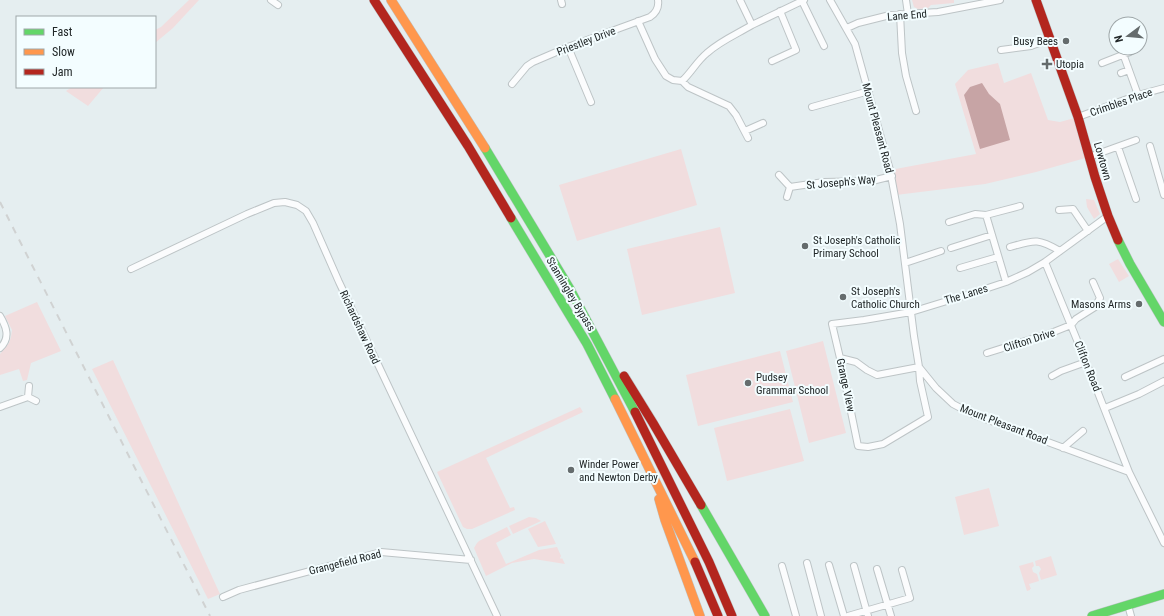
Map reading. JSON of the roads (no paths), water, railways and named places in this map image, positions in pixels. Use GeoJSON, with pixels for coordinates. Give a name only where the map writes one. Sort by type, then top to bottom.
{"type":"FeatureCollection","features":[{"type":"Feature","properties":{"kind":"main road","name":"Stanningley Bypass"},"geometry":{"type":"LineString","coordinates":[[374,0],[468,146],[587,344],[692,554],[718,616]]}},
{"type":"Feature","properties":{"kind":"main road","name":"Stanningley Bypass"},"geometry":{"type":"LineString","coordinates":[[391,0],[483,144],[570,289],[642,425],[709,562],[732,616]]}},
{"type":"Feature","properties":{"kind":"main road","name":"Lowtown"},"geometry":{"type":"LineString","coordinates":[[1036,0],[1078,117],[1095,178],[1108,216],[1130,264],[1164,322]]}},
{"type":"Feature","properties":{"kind":"main road"},"geometry":{"type":"LineString","coordinates":[[570,289],[653,423],[765,616]]}},
{"type":"Feature","properties":{"kind":"main road"},"geometry":{"type":"LineString","coordinates":[[652,472],[665,520],[700,616]]}},
{"type":"Feature","properties":{"kind":"main road"},"geometry":{"type":"LineString","coordinates":[[1092,616],[1164,594]]}},
{"type":"Feature","properties":{"kind":"street"},"geometry":{"type":"LineString","coordinates":[[270,0],[278,5]]}},
{"type":"Feature","properties":{"kind":"street","name":"Priestley Drive"},"geometry":{"type":"LineString","coordinates":[[512,84],[532,62],[650,17],[654,14],[658,6],[658,0]]}},
{"type":"Feature","properties":{"kind":"street"},"geometry":{"type":"LineString","coordinates":[[740,0],[752,25]]}},
{"type":"Feature","properties":{"kind":"street"},"geometry":{"type":"LineString","coordinates":[[682,81],[706,53],[718,44],[752,25],[803,0],[824,46]]}},
{"type":"Feature","properties":{"kind":"street"},"geometry":{"type":"LineString","coordinates":[[830,0],[847,28]]}},
{"type":"Feature","properties":{"kind":"street"},"geometry":{"type":"LineString","coordinates":[[906,0],[908,14]]}},
{"type":"Feature","properties":{"kind":"street","name":"Lane End"},"geometry":{"type":"LineString","coordinates":[[847,28],[865,21],[890,15],[945,11],[1000,0]]}},
{"type":"Feature","properties":{"kind":"street"},"geometry":{"type":"LineString","coordinates":[[772,61],[796,50],[780,11]]}},
{"type":"Feature","properties":{"kind":"street"},"geometry":{"type":"LineString","coordinates":[[900,14],[902,53],[906,76],[916,111]]}},
{"type":"Feature","properties":{"kind":"street"},"geometry":{"type":"LineString","coordinates":[[638,22],[655,59],[666,76],[673,80],[682,81],[688,87],[729,106],[736,115],[748,138]]}},
{"type":"Feature","properties":{"kind":"street","name":"Mount Pleasant Road"},"geometry":{"type":"LineString","coordinates":[[847,28],[855,44],[892,176],[896,195],[919,366],[936,388],[953,404],[972,414],[1129,472]]}},
{"type":"Feature","properties":{"kind":"street"},"geometry":{"type":"LineString","coordinates":[[1001,50],[1031,46],[1050,39]]}},
{"type":"Feature","properties":{"kind":"street"},"geometry":{"type":"LineString","coordinates":[[568,47],[591,102]]}},
{"type":"Feature","properties":{"kind":"street"},"geometry":{"type":"LineString","coordinates":[[1102,63],[1121,56]]}},
{"type":"Feature","properties":{"kind":"street"},"geometry":{"type":"LineString","coordinates":[[1127,56],[1129,70],[1138,95]]}},
{"type":"Feature","properties":{"kind":"street"},"geometry":{"type":"LineString","coordinates":[[1121,73],[1129,70]]}},
{"type":"Feature","properties":{"kind":"street","name":"Crimbles Place"},"geometry":{"type":"LineString","coordinates":[[1078,117],[1138,95],[1164,88]]}},
{"type":"Feature","properties":{"kind":"street"},"geometry":{"type":"LineString","coordinates":[[812,107],[869,91]]}},
{"type":"Feature","properties":{"kind":"street"},"geometry":{"type":"LineString","coordinates":[[745,132],[764,124]]}},
{"type":"Feature","properties":{"kind":"street"},"geometry":{"type":"LineString","coordinates":[[1089,157],[1136,140]]}},
{"type":"Feature","properties":{"kind":"street"},"geometry":{"type":"LineString","coordinates":[[1150,146],[1164,195]]}},
{"type":"Feature","properties":{"kind":"street"},"geometry":{"type":"LineString","coordinates":[[1118,147],[1136,200]]}},
{"type":"Feature","properties":{"kind":"street","name":"St Joseph's Way"},"geometry":{"type":"LineString","coordinates":[[779,175],[790,187]]}},
{"type":"Feature","properties":{"kind":"street","name":"St Joseph's Way"},"geometry":{"type":"LineString","coordinates":[[790,187],[824,182],[872,181],[892,176]]}},
{"type":"Feature","properties":{"kind":"street","name":"St Joseph's Way"},"geometry":{"type":"LineString","coordinates":[[787,197],[790,187]]}},
{"type":"Feature","properties":{"kind":"street","name":"Richardshaw Road"},"geometry":{"type":"LineString","coordinates":[[131,270],[241,217],[274,203],[285,202],[297,205],[306,211],[313,222],[342,288],[497,616]]}},
{"type":"Feature","properties":{"kind":"street"},"geometry":{"type":"LineString","coordinates":[[949,222],[975,214],[986,215],[1020,206]]}},
{"type":"Feature","properties":{"kind":"street"},"geometry":{"type":"LineString","coordinates":[[1059,210],[1073,209],[1088,231]]}},
{"type":"Feature","properties":{"kind":"street"},"geometry":{"type":"LineString","coordinates":[[986,215],[1006,282]]}},
{"type":"Feature","properties":{"kind":"street","name":"The Lanes"},"geometry":{"type":"LineString","coordinates":[[832,324],[911,312],[1006,282],[1045,262],[1108,216]]}},
{"type":"Feature","properties":{"kind":"street"},"geometry":{"type":"LineString","coordinates":[[951,248],[992,235]]}},
{"type":"Feature","properties":{"kind":"street"},"geometry":{"type":"LineString","coordinates":[[1010,248],[1034,240],[1046,243],[1060,251]]}},
{"type":"Feature","properties":{"kind":"street"},"geometry":{"type":"LineString","coordinates":[[905,263],[941,251]]}},
{"type":"Feature","properties":{"kind":"street"},"geometry":{"type":"LineString","coordinates":[[960,268],[998,257]]}},
{"type":"Feature","properties":{"kind":"street","name":"Clifton Road"},"geometry":{"type":"LineString","coordinates":[[1045,262],[1105,408],[1129,472]]}},
{"type":"Feature","properties":{"kind":"street","name":"Clifton Drive"},"geometry":{"type":"LineString","coordinates":[[987,353],[1051,333],[1071,325],[1076,319],[1095,307],[1100,298],[1093,282]]}},
{"type":"Feature","properties":{"kind":"street"},"geometry":{"type":"LineString","coordinates":[[0,316],[6,325],[7,336],[3,346],[0,348]]}},
{"type":"Feature","properties":{"kind":"street","name":"Grange View"},"geometry":{"type":"LineString","coordinates":[[832,324],[858,446],[868,447],[883,444],[928,417],[920,381],[919,366]]}},
{"type":"Feature","properties":{"kind":"street"},"geometry":{"type":"LineString","coordinates":[[840,358],[856,362],[876,375],[919,366]]}},
{"type":"Feature","properties":{"kind":"street"},"geometry":{"type":"LineString","coordinates":[[1125,377],[1164,359]]}},
{"type":"Feature","properties":{"kind":"street"},"geometry":{"type":"LineString","coordinates":[[1052,376],[1086,362]]}},
{"type":"Feature","properties":{"kind":"street"},"geometry":{"type":"LineString","coordinates":[[1105,408],[1139,394],[1164,381]]}},
{"type":"Feature","properties":{"kind":"street"},"geometry":{"type":"LineString","coordinates":[[28,397],[29,386]]}},
{"type":"Feature","properties":{"kind":"street"},"geometry":{"type":"LineString","coordinates":[[0,407],[28,397],[36,401]]}},
{"type":"Feature","properties":{"kind":"street"},"geometry":{"type":"LineString","coordinates":[[1063,448],[1083,431]]}},
{"type":"Feature","properties":{"kind":"street"},"geometry":{"type":"LineString","coordinates":[[1129,472],[1164,543]]}},
{"type":"Feature","properties":{"kind":"street","name":"Grangefield Road"},"geometry":{"type":"LineString","coordinates":[[222,597],[239,590],[381,552],[470,560]]}},
{"type":"Feature","properties":{"kind":"street"},"geometry":{"type":"LineString","coordinates":[[806,563],[821,616]]}},
{"type":"Feature","properties":{"kind":"street"},"geometry":{"type":"LineString","coordinates":[[829,565],[844,616]]}},
{"type":"Feature","properties":{"kind":"street"},"geometry":{"type":"LineString","coordinates":[[782,566],[796,616]]}},
{"type":"Feature","properties":{"kind":"street"},"geometry":{"type":"LineString","coordinates":[[854,566],[867,613]]}},
{"type":"Feature","properties":{"kind":"street"},"geometry":{"type":"LineString","coordinates":[[877,569],[891,616]]}},
{"type":"Feature","properties":{"kind":"street"},"geometry":{"type":"LineString","coordinates":[[848,616],[867,613],[910,598],[902,570]]}},
{"type":"Feature","properties":{"kind":"street"},"geometry":{"type":"LineString","coordinates":[[1128,605],[1131,616]]}},
{"type":"Feature","properties":{"kind":"railway"},"geometry":{"type":"LineString","coordinates":[[0,202],[210,616]]}},
{"type":"Feature","properties":{"kind":"place","name":"Busy Bees"},"geometry":{"type":"Point","coordinates":[1066,41]}},
{"type":"Feature","properties":{"kind":"place","name":"Utopia"},"geometry":{"type":"Point","coordinates":[1047,64]}},
{"type":"Feature","properties":{"kind":"place","name":"St Joseph's Catholic Primary School"},"geometry":{"type":"Point","coordinates":[805,246]}},
{"type":"Feature","properties":{"kind":"place","name":"St Joseph's Catholic Church"},"geometry":{"type":"Point","coordinates":[843,297]}},
{"type":"Feature","properties":{"kind":"place","name":"Masons Arms"},"geometry":{"type":"Point","coordinates":[1139,304]}},
{"type":"Feature","properties":{"kind":"place","name":"Pudsey Grammar School"},"geometry":{"type":"Point","coordinates":[748,383]}},
{"type":"Feature","properties":{"kind":"place","name":"Winder Power and Newton Derby"},"geometry":{"type":"Point","coordinates":[571,470]}}]}
